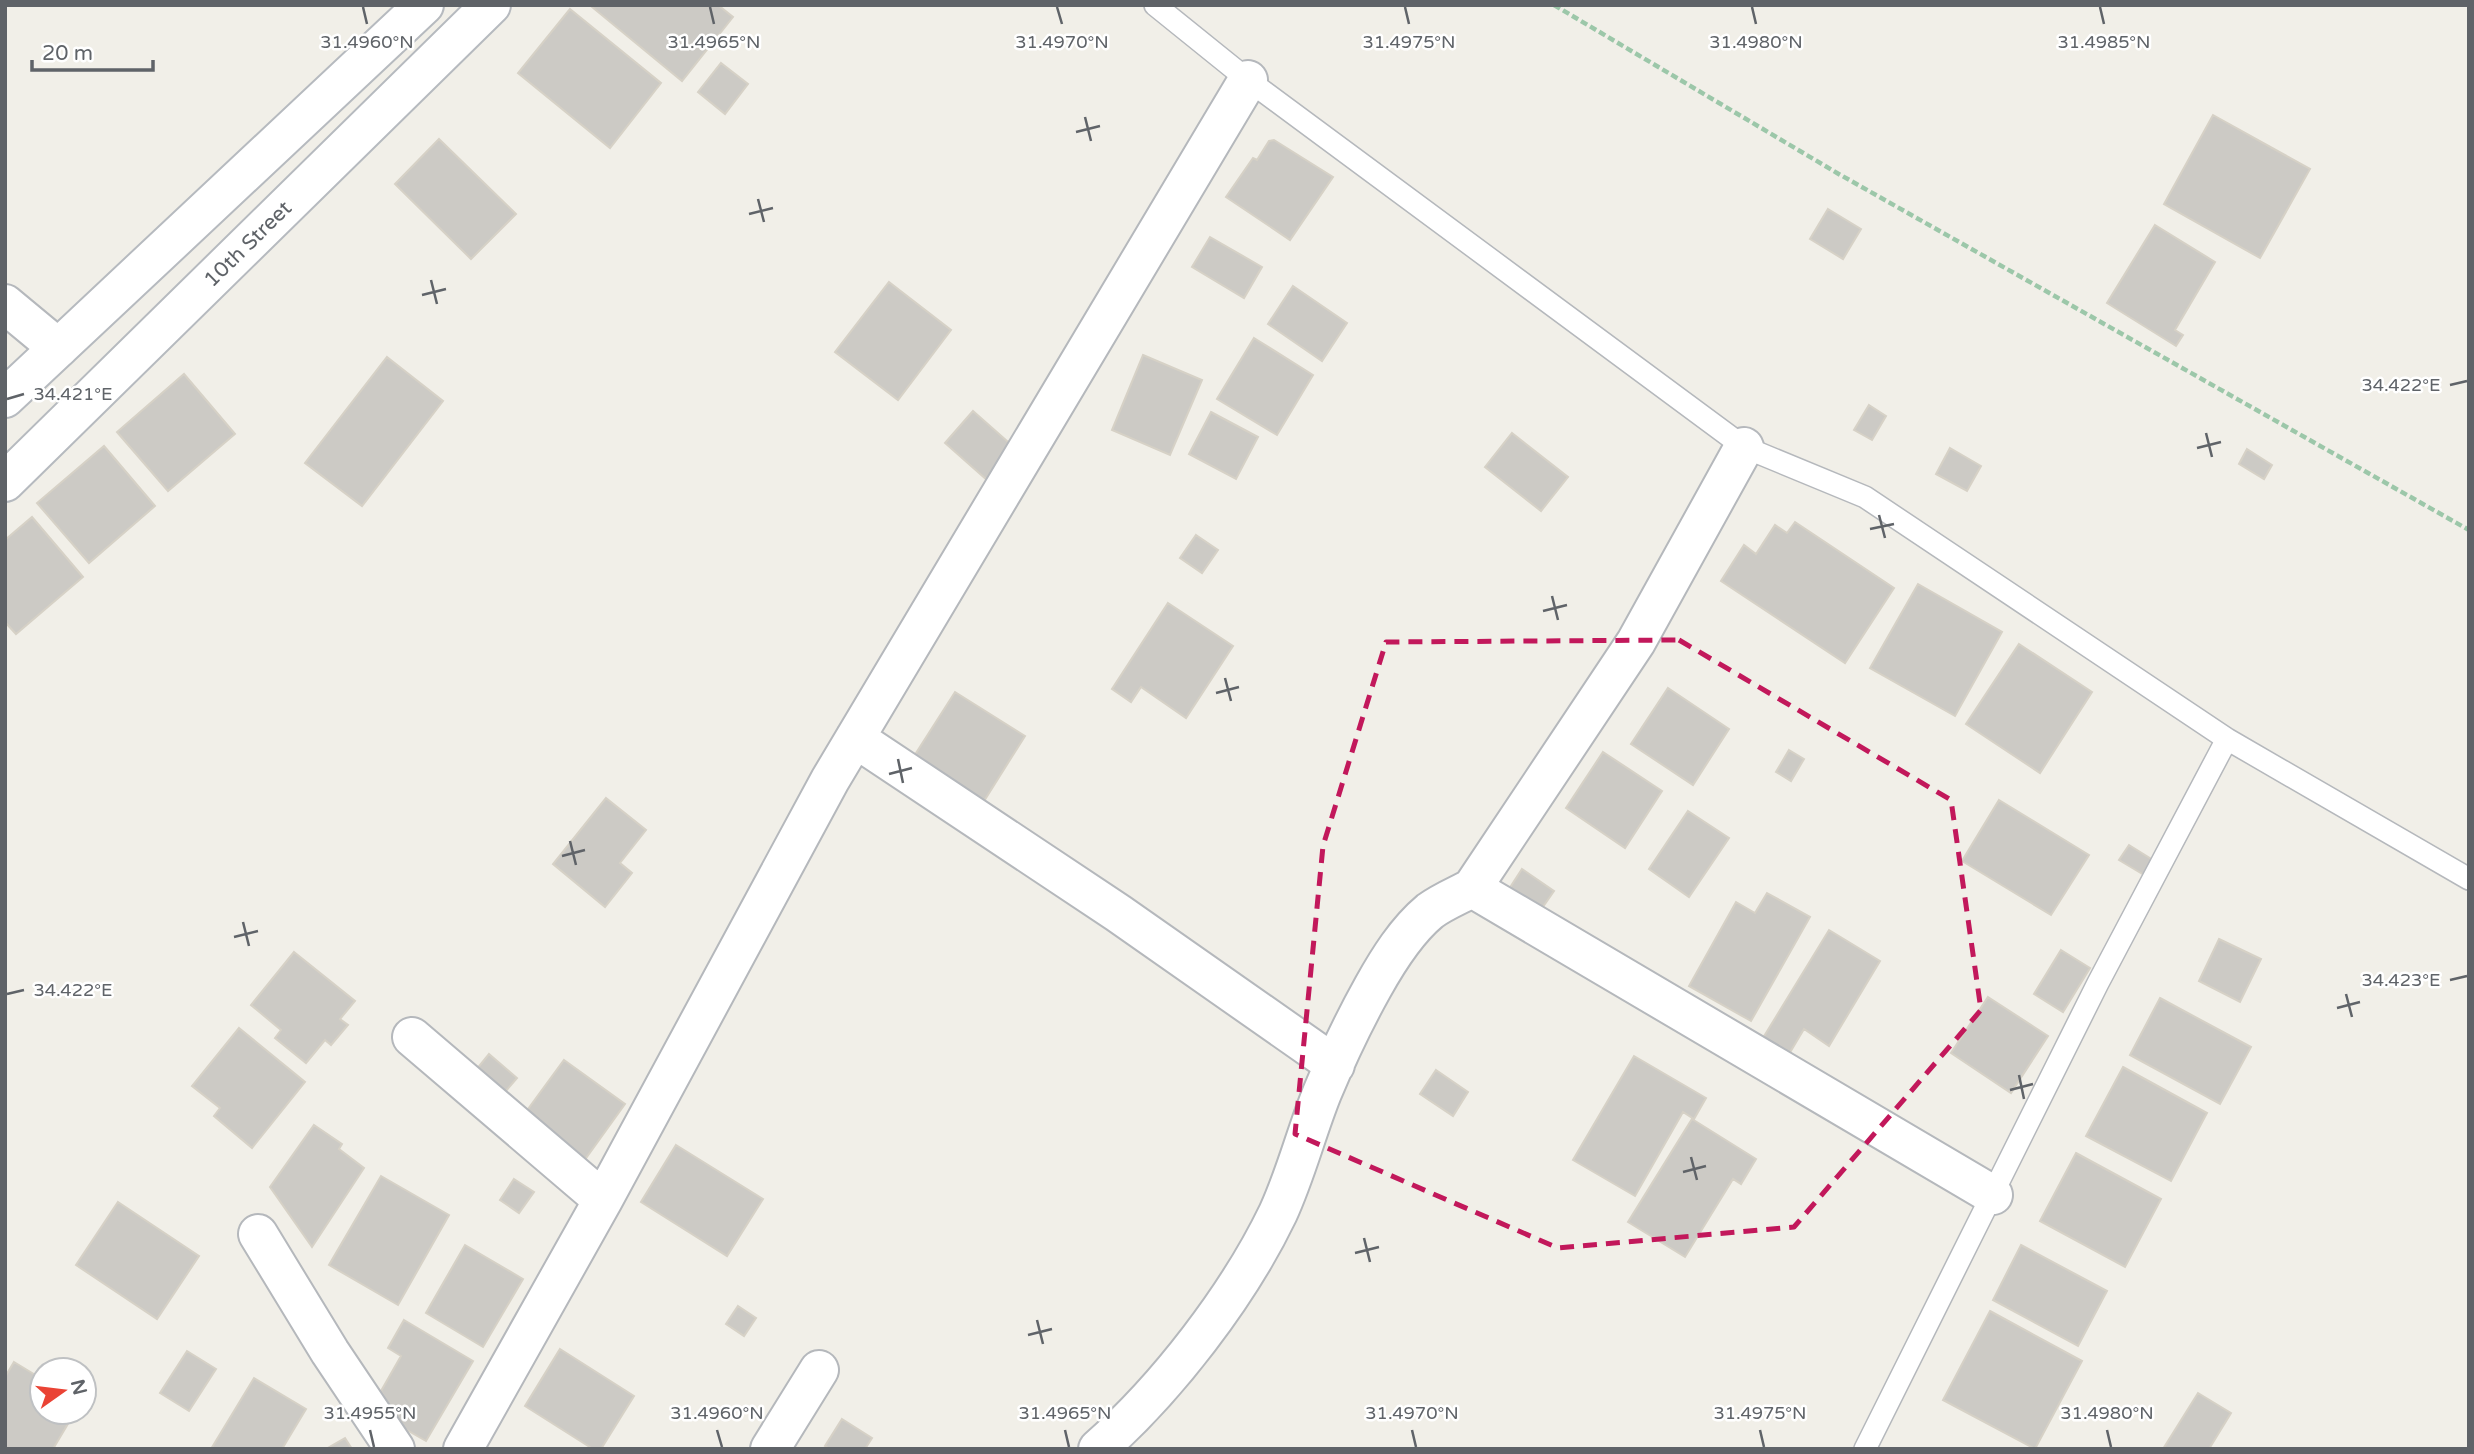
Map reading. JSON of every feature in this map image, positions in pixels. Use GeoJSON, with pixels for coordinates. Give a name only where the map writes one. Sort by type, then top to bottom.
{"type":"FeatureCollection","features":[{"type":"Feature","properties":{"kind":"street"},"geometry":{"type":"LineString","coordinates":[[5,398],[424,5]]}},
{"type":"Feature","properties":{"kind":"street","name":"10th Street"},"geometry":{"type":"LineString","coordinates":[[5,482],[491,5]]}},
{"type":"Feature","properties":{"kind":"street"},"geometry":{"type":"LineString","coordinates":[[463,1449],[603,1200],[855,738],[1248,80]]}},
{"type":"Feature","properties":{"kind":"street"},"geometry":{"type":"LineString","coordinates":[[5,304],[58,348]]}},
{"type":"Feature","properties":{"kind":"street"},"geometry":{"type":"LineString","coordinates":[[1098,1449],[1169,1378],[1210,1323],[1277,1215],[1352,1025],[1392,953],[1431,911],[1472,888],[1636,642],[1744,447]]}},
{"type":"Feature","properties":{"kind":"street"},"geometry":{"type":"LineString","coordinates":[[855,738],[1118,913],[1335,1065]]}},
{"type":"Feature","properties":{"kind":"street"},"geometry":{"type":"LineString","coordinates":[[1472,888],[1993,1195]]}},
{"type":"Feature","properties":{"kind":"street"},"geometry":{"type":"LineString","coordinates":[[412,1037],[603,1200]]}},
{"type":"Feature","properties":{"kind":"street"},"geometry":{"type":"LineString","coordinates":[[258,1234],[330,1352],[395,1449]]}},
{"type":"Feature","properties":{"kind":"street"},"geometry":{"type":"LineString","coordinates":[[770,1449],[819,1370]]}},
{"type":"Feature","properties":{"kind":"lane"},"geometry":{"type":"LineString","coordinates":[[1155,5],[1248,80],[1744,447],[1865,497],[2227,739],[2469,878]]}},
{"type":"Feature","properties":{"kind":"lane"},"geometry":{"type":"LineString","coordinates":[[1865,1449],[2098,983],[2227,739]]}},
{"type":"Feature","properties":{"kind":"path"},"geometry":{"type":"LineString","coordinates":[[1554,5],[1837,173],[2469,530]]}},
{"type":"Feature","properties":{"kind":"highlighted area"},"geometry":{"type":"Polygon","coordinates":[[[1679,640],[1951,800],[1981,1010],[1794,1227],[1558,1248],[1295,1134],[1323,846],[1386,642],[1679,640]]]}},
{"type":"Feature","properties":{"kind":"building"},"geometry":{"type":"Polygon","coordinates":[[[718,5],[733,17],[682,81],[592,7],[718,5]]]}},
{"type":"Feature","properties":{"kind":"building"},"geometry":{"type":"Polygon","coordinates":[[[570,9],[661,83],[610,148],[518,73],[570,9]]]}},
{"type":"Feature","properties":{"kind":"building"},"geometry":{"type":"Polygon","coordinates":[[[721,63],[748,84],[725,114],[698,92],[721,63]]]}},
{"type":"Feature","properties":{"kind":"building"},"geometry":{"type":"Polygon","coordinates":[[[2213,115],[2310,169],[2260,258],[2164,204],[2213,115]]]}},
{"type":"Feature","properties":{"kind":"building"},"geometry":{"type":"Polygon","coordinates":[[[439,139],[516,214],[471,259],[395,184],[439,139]]]}},
{"type":"Feature","properties":{"kind":"building"},"geometry":{"type":"Polygon","coordinates":[[[1274,140],[1333,177],[1290,240],[1226,197],[1253,158],[1257,160],[1269,141],[1274,140]]]}},
{"type":"Feature","properties":{"kind":"building"},"geometry":{"type":"Polygon","coordinates":[[[1828,209],[1861,229],[1843,259],[1810,239],[1828,209]]]}},
{"type":"Feature","properties":{"kind":"building"},"geometry":{"type":"Polygon","coordinates":[[[2155,225],[2215,262],[2175,330],[2183,335],[2176,346],[2107,303],[2155,225]]]}},
{"type":"Feature","properties":{"kind":"building"},"geometry":{"type":"Polygon","coordinates":[[[1210,237],[1262,267],[1244,298],[1192,267],[1210,237]]]}},
{"type":"Feature","properties":{"kind":"building"},"geometry":{"type":"Polygon","coordinates":[[[889,282],[951,330],[898,400],[835,352],[889,282]]]}},
{"type":"Feature","properties":{"kind":"building"},"geometry":{"type":"Polygon","coordinates":[[[1293,286],[1347,323],[1322,361],[1268,324],[1293,286]]]}},
{"type":"Feature","properties":{"kind":"building"},"geometry":{"type":"Polygon","coordinates":[[[1254,338],[1313,375],[1277,435],[1217,399],[1254,338]]]}},
{"type":"Feature","properties":{"kind":"building"},"geometry":{"type":"Polygon","coordinates":[[[1143,355],[1202,380],[1170,455],[1112,430],[1143,355]]]}},
{"type":"Feature","properties":{"kind":"building"},"geometry":{"type":"Polygon","coordinates":[[[387,357],[443,401],[362,506],[305,463],[387,357]]]}},
{"type":"Feature","properties":{"kind":"building"},"geometry":{"type":"Polygon","coordinates":[[[184,374],[235,434],[168,491],[117,432],[184,374]]]}},
{"type":"Feature","properties":{"kind":"building"},"geometry":{"type":"Polygon","coordinates":[[[1869,405],[1886,416],[1872,440],[1854,430],[1869,405]]]}},
{"type":"Feature","properties":{"kind":"building"},"geometry":{"type":"Polygon","coordinates":[[[973,411],[1015,448],[987,480],[945,443],[973,411]]]}},
{"type":"Feature","properties":{"kind":"building"},"geometry":{"type":"Polygon","coordinates":[[[1211,412],[1258,437],[1236,479],[1189,454],[1211,412]]]}},
{"type":"Feature","properties":{"kind":"building"},"geometry":{"type":"Polygon","coordinates":[[[1512,433],[1568,477],[1541,511],[1485,467],[1512,433]]]}},
{"type":"Feature","properties":{"kind":"building"},"geometry":{"type":"Polygon","coordinates":[[[104,446],[155,506],[89,563],[37,503],[104,446]]]}},
{"type":"Feature","properties":{"kind":"building"},"geometry":{"type":"Polygon","coordinates":[[[1950,448],[1981,466],[1967,491],[1936,474],[1950,448]]]}},
{"type":"Feature","properties":{"kind":"building"},"geometry":{"type":"Polygon","coordinates":[[[2247,449],[2272,465],[2264,479],[2239,464],[2247,449]]]}},
{"type":"Feature","properties":{"kind":"building"},"geometry":{"type":"Polygon","coordinates":[[[32,517],[83,577],[16,634],[5,622],[5,540],[32,517]]]}},
{"type":"Feature","properties":{"kind":"building"},"geometry":{"type":"Polygon","coordinates":[[[1795,522],[1894,588],[1845,663],[1721,581],[1744,545],[1756,554],[1775,525],[1787,533],[1795,522]]]}},
{"type":"Feature","properties":{"kind":"building"},"geometry":{"type":"Polygon","coordinates":[[[1196,535],[1218,550],[1202,573],[1180,558],[1196,535]]]}},
{"type":"Feature","properties":{"kind":"building"},"geometry":{"type":"Polygon","coordinates":[[[1918,584],[2002,632],[1955,716],[1870,668],[1918,584]]]}},
{"type":"Feature","properties":{"kind":"building"},"geometry":{"type":"Polygon","coordinates":[[[1168,603],[1233,646],[1186,718],[1141,687],[1131,702],[1112,689],[1168,603]]]}},
{"type":"Feature","properties":{"kind":"building"},"geometry":{"type":"Polygon","coordinates":[[[2019,644],[2092,692],[2040,773],[1966,724],[2019,644]]]}},
{"type":"Feature","properties":{"kind":"building"},"geometry":{"type":"Polygon","coordinates":[[[1668,688],[1729,729],[1693,785],[1631,744],[1668,688]]]}},
{"type":"Feature","properties":{"kind":"building"},"geometry":{"type":"Polygon","coordinates":[[[955,692],[1025,736],[979,809],[909,764],[955,692]]]}},
{"type":"Feature","properties":{"kind":"building"},"geometry":{"type":"Polygon","coordinates":[[[1789,750],[1804,759],[1791,781],[1776,772],[1789,750]]]}},
{"type":"Feature","properties":{"kind":"building"},"geometry":{"type":"Polygon","coordinates":[[[1603,752],[1662,791],[1625,848],[1566,808],[1603,752]]]}},
{"type":"Feature","properties":{"kind":"building"},"geometry":{"type":"Polygon","coordinates":[[[606,798],[646,830],[620,863],[632,873],[605,907],[553,864],[606,798]]]}},
{"type":"Feature","properties":{"kind":"building"},"geometry":{"type":"Polygon","coordinates":[[[1999,800],[2089,855],[2051,915],[1962,861],[1999,800]]]}},
{"type":"Feature","properties":{"kind":"building"},"geometry":{"type":"Polygon","coordinates":[[[1688,811],[1729,838],[1689,897],[1649,869],[1688,811]]]}},
{"type":"Feature","properties":{"kind":"building"},"geometry":{"type":"Polygon","coordinates":[[[2129,845],[2153,860],[2144,875],[2119,860],[2129,845]]]}},
{"type":"Feature","properties":{"kind":"building"},"geometry":{"type":"Polygon","coordinates":[[[1522,869],[1554,891],[1540,911],[1509,889],[1522,869]]]}},
{"type":"Feature","properties":{"kind":"building"},"geometry":{"type":"Polygon","coordinates":[[[1767,893],[1810,917],[1751,1021],[1689,986],[1736,902],[1755,913],[1767,893]]]}},
{"type":"Feature","properties":{"kind":"building"},"geometry":{"type":"Polygon","coordinates":[[[1829,930],[1880,961],[1829,1046],[1804,1029],[1789,1054],[1763,1038],[1829,930]]]}},
{"type":"Feature","properties":{"kind":"building"},"geometry":{"type":"Polygon","coordinates":[[[2219,939],[2261,959],[2240,1002],[2199,981],[2219,939]]]}},
{"type":"Feature","properties":{"kind":"building"},"geometry":{"type":"Polygon","coordinates":[[[2061,950],[2090,968],[2063,1012],[2034,994],[2061,950]]]}},
{"type":"Feature","properties":{"kind":"building"},"geometry":{"type":"Polygon","coordinates":[[[294,952],[355,1001],[340,1019],[348,1025],[331,1045],[325,1040],[306,1063],[275,1038],[281,1030],[251,1005],[294,952]]]}},
{"type":"Feature","properties":{"kind":"building"},"geometry":{"type":"Polygon","coordinates":[[[1988,997],[2048,1036],[2011,1093],[1951,1053],[1988,997]]]}},
{"type":"Feature","properties":{"kind":"building"},"geometry":{"type":"Polygon","coordinates":[[[2160,998],[2251,1047],[2220,1104],[2130,1055],[2160,998]]]}},
{"type":"Feature","properties":{"kind":"building"},"geometry":{"type":"Polygon","coordinates":[[[239,1028],[305,1082],[252,1148],[214,1116],[220,1108],[192,1086],[239,1028]]]}},
{"type":"Feature","properties":{"kind":"building"},"geometry":{"type":"Polygon","coordinates":[[[489,1054],[517,1078],[499,1099],[471,1076],[489,1054]]]}},
{"type":"Feature","properties":{"kind":"building"},"geometry":{"type":"Polygon","coordinates":[[[1634,1056],[1706,1098],[1694,1119],[1683,1112],[1635,1196],[1573,1160],[1634,1056]]]}},
{"type":"Feature","properties":{"kind":"building"},"geometry":{"type":"Polygon","coordinates":[[[564,1060],[625,1104],[581,1165],[520,1120],[564,1060]]]}},
{"type":"Feature","properties":{"kind":"building"},"geometry":{"type":"Polygon","coordinates":[[[2123,1067],[2207,1113],[2171,1181],[2086,1136],[2123,1067]]]}},
{"type":"Feature","properties":{"kind":"building"},"geometry":{"type":"Polygon","coordinates":[[[1436,1070],[1468,1092],[1453,1116],[1420,1094],[1436,1070]]]}},
{"type":"Feature","properties":{"kind":"building"},"geometry":{"type":"Polygon","coordinates":[[[1692,1119],[1756,1159],[1741,1184],[1733,1179],[1685,1257],[1628,1222],[1692,1119]]]}},
{"type":"Feature","properties":{"kind":"building"},"geometry":{"type":"Polygon","coordinates":[[[314,1125],[342,1144],[339,1149],[364,1168],[312,1247],[270,1187],[314,1125]]]}},
{"type":"Feature","properties":{"kind":"building"},"geometry":{"type":"Polygon","coordinates":[[[676,1145],[763,1199],[727,1256],[641,1202],[676,1145]]]}},
{"type":"Feature","properties":{"kind":"building"},"geometry":{"type":"Polygon","coordinates":[[[2076,1153],[2161,1199],[2125,1267],[2040,1221],[2076,1153]]]}},
{"type":"Feature","properties":{"kind":"building"},"geometry":{"type":"Polygon","coordinates":[[[381,1176],[449,1215],[398,1305],[329,1265],[381,1176]]]}},
{"type":"Feature","properties":{"kind":"building"},"geometry":{"type":"Polygon","coordinates":[[[514,1179],[534,1192],[519,1213],[500,1200],[514,1179]]]}},
{"type":"Feature","properties":{"kind":"building"},"geometry":{"type":"Polygon","coordinates":[[[118,1202],[199,1256],[157,1319],[76,1265],[118,1202]]]}},
{"type":"Feature","properties":{"kind":"building"},"geometry":{"type":"Polygon","coordinates":[[[465,1245],[523,1279],[483,1347],[426,1313],[465,1245]]]}},
{"type":"Feature","properties":{"kind":"building"},"geometry":{"type":"Polygon","coordinates":[[[2021,1245],[2107,1291],[2078,1346],[1993,1300],[2021,1245]]]}},
{"type":"Feature","properties":{"kind":"building"},"geometry":{"type":"Polygon","coordinates":[[[738,1306],[756,1318],[744,1336],[726,1324],[738,1306]]]}},
{"type":"Feature","properties":{"kind":"building"},"geometry":{"type":"Polygon","coordinates":[[[1990,1311],[2082,1361],[2035,1449],[1943,1400],[1990,1311]]]}},
{"type":"Feature","properties":{"kind":"building"},"geometry":{"type":"Polygon","coordinates":[[[404,1320],[473,1361],[426,1441],[400,1426],[381,1391],[401,1356],[388,1348],[404,1320]]]}},
{"type":"Feature","properties":{"kind":"building"},"geometry":{"type":"Polygon","coordinates":[[[560,1349],[634,1396],[601,1449],[593,1449],[525,1406],[560,1349]]]}},
{"type":"Feature","properties":{"kind":"building"},"geometry":{"type":"Polygon","coordinates":[[[187,1351],[216,1369],[189,1411],[160,1393],[187,1351]]]}},
{"type":"Feature","properties":{"kind":"building"},"geometry":{"type":"Polygon","coordinates":[[[14,1362],[28,1370],[28,1426],[67,1426],[53,1449],[5,1449],[5,1377],[14,1362]]]}},
{"type":"Feature","properties":{"kind":"building"},"geometry":{"type":"Polygon","coordinates":[[[254,1378],[306,1409],[282,1449],[211,1449],[254,1378]]]}},
{"type":"Feature","properties":{"kind":"building"},"geometry":{"type":"Polygon","coordinates":[[[2198,1393],[2231,1413],[2209,1449],[2163,1449],[2198,1393]]]}},
{"type":"Feature","properties":{"kind":"building"},"geometry":{"type":"Polygon","coordinates":[[[842,1419],[872,1438],[865,1449],[830,1449],[825,1446],[842,1419]]]}},
{"type":"Feature","properties":{"kind":"building"},"geometry":{"type":"Polygon","coordinates":[[[345,1438],[352,1449],[326,1449],[345,1438]]]}}]}
